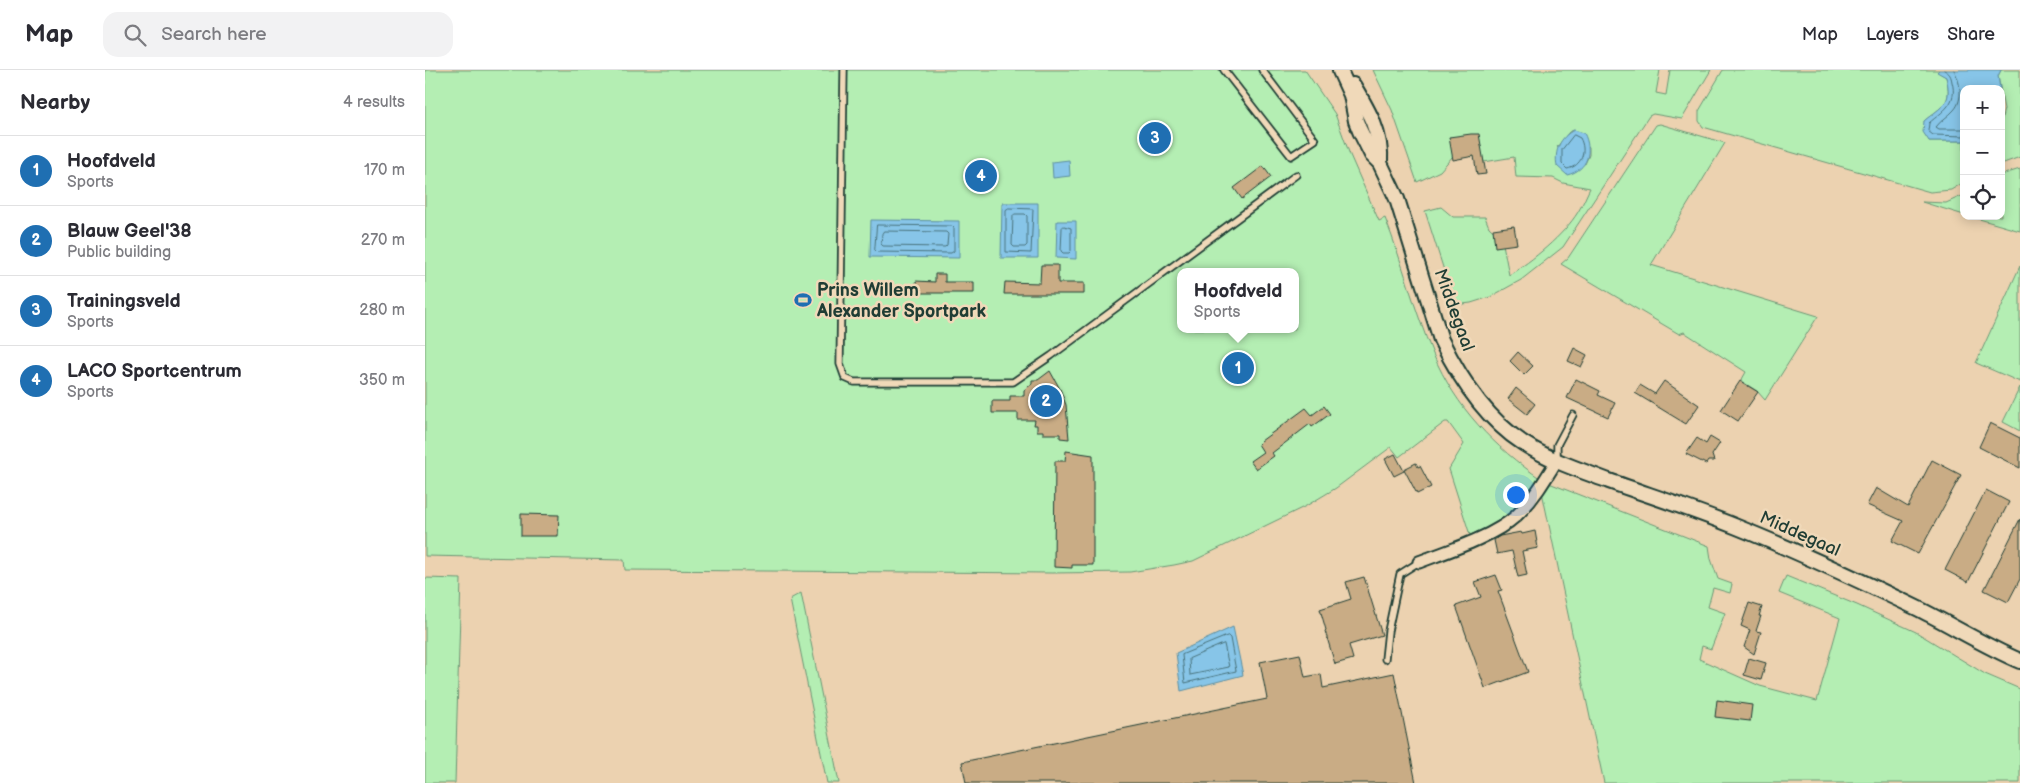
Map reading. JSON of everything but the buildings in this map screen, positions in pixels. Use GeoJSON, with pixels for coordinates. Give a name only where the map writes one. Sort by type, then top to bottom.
{"type":"FeatureCollection","features":[{"type":"Feature","properties":{"kind":"street","name":"Middegaal"},"geometry":{"type":"LineString","coordinates":[[1340,71],[1345,86],[1351,95],[1356,121],[1372,155],[1380,163],[1397,199],[1435,320],[1452,361],[1473,395],[1497,421],[1522,442],[1557,460],[1736,526],[1807,556],[1921,610],[1989,648],[2020,661]]}},
{"type":"Feature","properties":{"kind":"street"},"geometry":{"type":"LineString","coordinates":[[1419,562],[1480,538],[1515,517],[1534,495],[1557,460]]}},
{"type":"Feature","properties":{"kind":"lane"},"geometry":{"type":"LineString","coordinates":[[844,70],[840,364],[845,378],[854,382],[1013,382],[1296,175]]}},
{"type":"Feature","properties":{"kind":"lane"},"geometry":{"type":"LineString","coordinates":[[1224,70],[1291,156],[1315,140],[1262,70]]}},
{"type":"Feature","properties":{"kind":"lane"},"geometry":{"type":"LineString","coordinates":[[1557,460],[1557,445],[1573,415]]}},
{"type":"Feature","properties":{"kind":"lane"},"geometry":{"type":"LineString","coordinates":[[1385,659],[1387,631],[1400,574],[1419,562]]}},
{"type":"Feature","properties":{"kind":"green space","name":"Prins Willem Alexander Sportpark"},"geometry":{"type":"Polygon","coordinates":[[[425,70],[1305,70],[1335,114],[1350,155],[1379,221],[1385,218],[1426,337],[1442,374],[1465,409],[1492,440],[1541,479],[1512,513],[1500,522],[1470,535],[1449,469],[1464,444],[1448,422],[1445,422],[1399,457],[1391,447],[1336,488],[1306,506],[1193,561],[1174,565],[1130,572],[1052,573],[625,570],[624,560],[425,556],[425,70]]]}},
{"type":"Feature","properties":{"kind":"green space"},"geometry":{"type":"Polygon","coordinates":[[[1373,70],[1660,70],[1656,93],[1666,95],[1670,70],[1711,70],[1682,119],[1653,114],[1649,116],[1563,247],[1521,280],[1490,297],[1471,303],[1455,305],[1425,211],[1441,207],[1453,217],[1485,217],[1489,227],[1502,239],[1509,275],[1537,255],[1565,230],[1578,212],[1590,188],[1563,183],[1553,178],[1516,177],[1514,157],[1484,162],[1482,154],[1471,157],[1469,152],[1453,156],[1440,171],[1417,182],[1392,110],[1373,70]],[[1574,130],[1569,132],[1557,147],[1585,164],[1589,155],[1589,147],[1574,130]]]}},
{"type":"Feature","properties":{"kind":"green space"},"geometry":{"type":"Polygon","coordinates":[[[1723,70],[1939,70],[1938,72],[1946,77],[1948,86],[1947,99],[1941,107],[1924,121],[1929,141],[1960,141],[1960,184],[1951,190],[1930,192],[1703,127],[1699,121],[1699,111],[1723,70]]]}},
{"type":"Feature","properties":{"kind":"green space"},"geometry":{"type":"Polygon","coordinates":[[[2001,70],[2020,70],[2020,157],[2005,163],[2005,85],[2000,85],[1998,76],[2001,70]]]}},
{"type":"Feature","properties":{"kind":"green space"},"geometry":{"type":"Polygon","coordinates":[[[1660,124],[1725,143],[1651,265],[1818,316],[1765,400],[1757,391],[1741,381],[1746,372],[1684,332],[1679,334],[1561,264],[1568,258],[1656,125],[1660,124]]]}},
{"type":"Feature","properties":{"kind":"green space"},"geometry":{"type":"Polygon","coordinates":[[[2020,169],[2020,231],[1983,220],[2005,220],[2005,174],[2020,169]]]}},
{"type":"Feature","properties":{"kind":"green space"},"geometry":{"type":"Polygon","coordinates":[[[1960,197],[1960,214],[1922,202],[1946,203],[1960,197]]]}},
{"type":"Feature","properties":{"kind":"green space"},"geometry":{"type":"Polygon","coordinates":[[[2020,266],[2020,382],[1976,363],[2020,266]]]}},
{"type":"Feature","properties":{"kind":"green space"},"geometry":{"type":"Polygon","coordinates":[[[2020,387],[2020,431],[2003,422],[2020,387]]]}},
{"type":"Feature","properties":{"kind":"green space"},"geometry":{"type":"Polygon","coordinates":[[[1549,483],[1709,546],[1718,579],[1732,584],[1730,593],[1713,588],[1708,607],[1725,613],[1711,649],[1702,646],[1699,659],[1760,686],[1817,701],[1840,618],[1779,593],[1786,576],[1916,632],[1985,674],[2020,689],[2020,783],[1604,783],[1542,492],[1549,483]]]}},
{"type":"Feature","properties":{"kind":"green space"},"geometry":{"type":"Polygon","coordinates":[[[425,578],[461,579],[455,783],[425,783],[425,578]]]}},
{"type":"Feature","properties":{"kind":"green space"},"geometry":{"type":"Polygon","coordinates":[[[801,593],[839,783],[827,783],[790,599],[801,593]]]}},
{"type":"Feature","properties":{"kind":"water"},"geometry":{"type":"Polygon","coordinates":[[[1939,70],[2001,70],[1998,76],[1999,85],[1960,85],[1960,141],[1929,141],[1923,132],[1924,121],[1941,107],[1947,99],[1948,86],[1946,77],[1937,72],[1939,70]]]}},
{"type":"Feature","properties":{"kind":"water"},"geometry":{"type":"Polygon","coordinates":[[[1574,130],[1584,133],[1587,140],[1588,153],[1587,159],[1580,169],[1567,175],[1557,166],[1556,155],[1559,145],[1565,136],[1574,130]]]}},
{"type":"Feature","properties":{"kind":"water"},"geometry":{"type":"Polygon","coordinates":[[[1069,160],[1070,176],[1053,178],[1052,162],[1069,160]]]}},
{"type":"Feature","properties":{"kind":"water"},"geometry":{"type":"Polygon","coordinates":[[[1002,203],[1038,203],[1038,258],[1001,258],[1002,203]]]}},
{"type":"Feature","properties":{"kind":"water"},"geometry":{"type":"Polygon","coordinates":[[[871,220],[959,221],[959,258],[870,257],[871,220]]]}},
{"type":"Feature","properties":{"kind":"water"},"geometry":{"type":"Polygon","coordinates":[[[1057,221],[1076,221],[1076,259],[1056,258],[1057,221]]]}},
{"type":"Feature","properties":{"kind":"water"},"geometry":{"type":"Polygon","coordinates":[[[1233,627],[1243,675],[1181,691],[1176,653],[1233,627]]]}},
{"type":"Feature","properties":{"kind":"place","name":"Trainingsveld"},"geometry":{"type":"Point","coordinates":[1155,138]}},
{"type":"Feature","properties":{"kind":"place","name":"LACO Sportcentrum"},"geometry":{"type":"Point","coordinates":[981,176]}},
{"type":"Feature","properties":{"kind":"place","name":"Prins Willem Alexander Sportpark"},"geometry":{"type":"Point","coordinates":[803,300]}},
{"type":"Feature","properties":{"kind":"place","name":"Hoofdveld"},"geometry":{"type":"Point","coordinates":[1238,368]}},
{"type":"Feature","properties":{"kind":"place","name":"Blauw Geel'38"},"geometry":{"type":"Point","coordinates":[1046,401]}}]}
